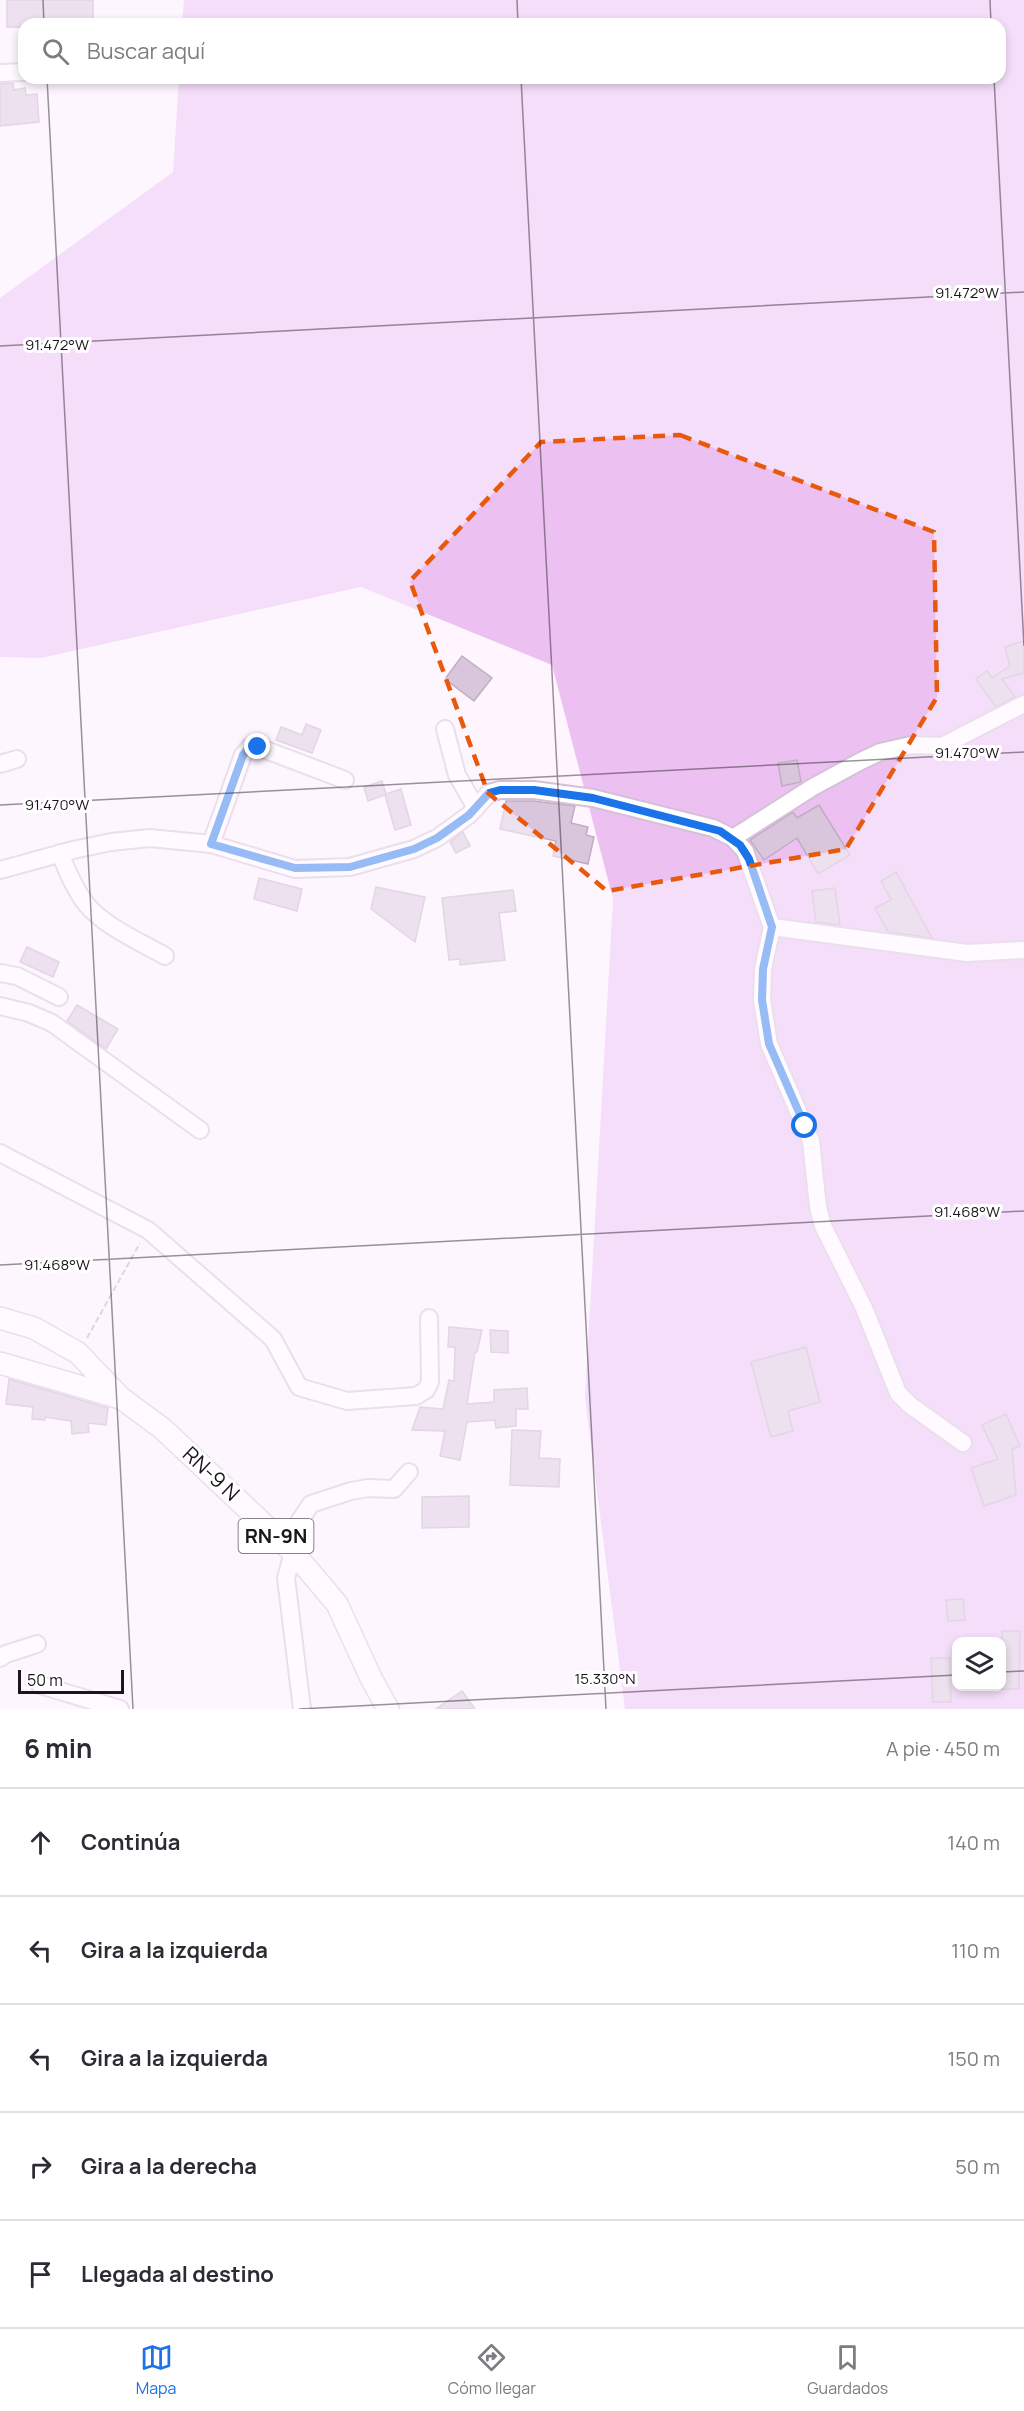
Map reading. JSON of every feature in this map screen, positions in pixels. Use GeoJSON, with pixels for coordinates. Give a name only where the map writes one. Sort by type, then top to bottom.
{"type":"FeatureCollection","features":[{"type":"Feature","properties":{"kind":"main road","name":"RN-9N"},"geometry":{"type":"LineString","coordinates":[[0,1318],[34,1328],[78,1353],[121,1398]]}},
{"type":"Feature","properties":{"kind":"main road","name":"RN-9N"},"geometry":{"type":"LineString","coordinates":[[0,1363],[121,1398]]}},
{"type":"Feature","properties":{"kind":"main road","name":"RN-9 N"},"geometry":{"type":"LineString","coordinates":[[121,1398],[163,1429],[288,1548],[337,1604],[388,1709]]}},
{"type":"Feature","properties":{"kind":"street"},"geometry":{"type":"LineString","coordinates":[[0,73],[18,72]]}},
{"type":"Feature","properties":{"kind":"street"},"geometry":{"type":"LineString","coordinates":[[733,838],[813,787],[880,752],[910,745],[942,746],[1024,704]]}},
{"type":"Feature","properties":{"kind":"street"},"geometry":{"type":"LineString","coordinates":[[445,729],[457,775],[476,808]]}},
{"type":"Feature","properties":{"kind":"street"},"geometry":{"type":"LineString","coordinates":[[211,844],[243,755],[250,747],[258,747],[345,780]]}},
{"type":"Feature","properties":{"kind":"street"},"geometry":{"type":"LineString","coordinates":[[0,764],[17,759]]}},
{"type":"Feature","properties":{"kind":"street"},"geometry":{"type":"LineString","coordinates":[[0,870],[60,853],[111,842],[150,838],[211,844],[295,868],[350,867],[414,849],[450,830],[494,790],[534,790],[593,798],[713,828],[733,838],[749,859],[772,927],[762,979],[762,1000],[769,1044],[811,1141],[818,1207],[823,1226],[864,1308],[898,1393],[910,1405],[963,1443]]}},
{"type":"Feature","properties":{"kind":"street"},"geometry":{"type":"LineString","coordinates":[[60,853],[73,886],[87,906],[129,936],[165,956]]}},
{"type":"Feature","properties":{"kind":"street"},"geometry":{"type":"LineString","coordinates":[[772,927],[967,953],[1024,950]]}},
{"type":"Feature","properties":{"kind":"street"},"geometry":{"type":"LineString","coordinates":[[0,973],[17,976],[59,997]]}},
{"type":"Feature","properties":{"kind":"street"},"geometry":{"type":"LineString","coordinates":[[0,1006],[30,1012],[52,1023],[200,1130]]}},
{"type":"Feature","properties":{"kind":"street"},"geometry":{"type":"LineString","coordinates":[[0,1153],[148,1230],[273,1339],[299,1387],[347,1401],[416,1396],[426,1390],[430,1382],[429,1318]]}},
{"type":"Feature","properties":{"kind":"street"},"geometry":{"type":"LineString","coordinates":[[302,1709],[286,1578],[288,1548],[311,1504],[351,1491],[368,1488],[394,1489],[410,1472]]}},
{"type":"Feature","properties":{"kind":"street"},"geometry":{"type":"LineString","coordinates":[[0,1658],[38,1644]]}},
{"type":"Feature","properties":{"kind":"street"},"geometry":{"type":"LineString","coordinates":[[40,1685],[120,1709]]}},
{"type":"Feature","properties":{"kind":"path"},"geometry":{"type":"LineString","coordinates":[[78,1353],[148,1230]]}},
{"type":"Feature","properties":{"kind":"highlighted area"},"geometry":{"type":"Polygon","coordinates":[[[680,435],[934,532],[937,697],[846,849],[607,891],[488,793],[410,581],[541,442],[680,435]]]}},
{"type":"Feature","properties":{"kind":"shaded area"},"geometry":{"type":"Polygon","coordinates":[[[184,0],[1024,0],[1024,1709],[625,1709],[585,1398],[613,899],[552,665],[361,587],[41,658],[0,657],[0,298],[173,172],[179,84],[1006,84],[1006,18],[182,18],[184,0]]]}},
{"type":"Feature","properties":{"kind":"building"},"geometry":{"type":"Polygon","coordinates":[[[7,0],[93,0],[93,18],[18,18],[18,27],[7,27],[7,0]]]}},
{"type":"Feature","properties":{"kind":"building"},"geometry":{"type":"Polygon","coordinates":[[[13,83],[14,90],[25,88],[26,95],[37,94],[39,122],[0,126],[0,84],[13,83]]]}},
{"type":"Feature","properties":{"kind":"building"},"geometry":{"type":"Polygon","coordinates":[[[1024,641],[1024,673],[1002,679],[1015,697],[996,707],[976,679],[987,671],[992,678],[1010,666],[1005,647],[1024,641]]]}},
{"type":"Feature","properties":{"kind":"building"},"geometry":{"type":"Polygon","coordinates":[[[462,656],[492,678],[474,701],[445,679],[462,656]]]}},
{"type":"Feature","properties":{"kind":"building"},"geometry":{"type":"Polygon","coordinates":[[[306,724],[321,730],[312,753],[276,740],[281,727],[302,735],[306,724]]]}},
{"type":"Feature","properties":{"kind":"building"},"geometry":{"type":"Polygon","coordinates":[[[797,760],[801,782],[782,786],[778,763],[797,760]]]}},
{"type":"Feature","properties":{"kind":"building"},"geometry":{"type":"Polygon","coordinates":[[[382,781],[386,794],[401,789],[411,825],[395,830],[385,795],[368,801],[364,787],[382,781]]]}},
{"type":"Feature","properties":{"kind":"building"},"geometry":{"type":"Polygon","coordinates":[[[506,801],[533,801],[575,806],[571,823],[588,827],[586,835],[594,837],[588,864],[553,856],[556,841],[500,829],[506,801]]]}},
{"type":"Feature","properties":{"kind":"building"},"geometry":{"type":"Polygon","coordinates":[[[819,805],[850,855],[818,874],[797,838],[764,860],[750,840],[793,812],[797,818],[819,805]]]}},
{"type":"Feature","properties":{"kind":"building"},"geometry":{"type":"Polygon","coordinates":[[[463,832],[470,846],[456,853],[450,842],[463,832]]]}},
{"type":"Feature","properties":{"kind":"building"},"geometry":{"type":"Polygon","coordinates":[[[896,872],[932,938],[888,932],[875,908],[891,900],[881,881],[896,872]]]}},
{"type":"Feature","properties":{"kind":"building"},"geometry":{"type":"Polygon","coordinates":[[[259,878],[302,889],[297,911],[254,899],[259,878]]]}},
{"type":"Feature","properties":{"kind":"building"},"geometry":{"type":"Polygon","coordinates":[[[376,887],[425,897],[415,942],[371,909],[376,887]]]}},
{"type":"Feature","properties":{"kind":"building"},"geometry":{"type":"Polygon","coordinates":[[[835,888],[840,925],[816,922],[812,891],[835,888]]]}},
{"type":"Feature","properties":{"kind":"building"},"geometry":{"type":"Polygon","coordinates":[[[513,890],[516,911],[499,913],[505,960],[460,965],[460,959],[449,960],[442,898],[513,890]]]}},
{"type":"Feature","properties":{"kind":"building"},"geometry":{"type":"Polygon","coordinates":[[[27,947],[59,962],[53,977],[20,962],[27,947]]]}},
{"type":"Feature","properties":{"kind":"building"},"geometry":{"type":"Polygon","coordinates":[[[77,1005],[118,1029],[106,1049],[67,1021],[77,1005]]]}},
{"type":"Feature","properties":{"kind":"building"},"geometry":{"type":"Polygon","coordinates":[[[449,1327],[482,1330],[477,1352],[475,1352],[467,1404],[494,1402],[494,1390],[527,1388],[528,1409],[516,1409],[516,1426],[496,1428],[495,1420],[467,1422],[460,1460],[440,1456],[445,1431],[412,1430],[420,1407],[443,1409],[449,1380],[454,1381],[455,1347],[448,1347],[449,1327]]]}},
{"type":"Feature","properties":{"kind":"building"},"geometry":{"type":"Polygon","coordinates":[[[490,1330],[508,1331],[508,1353],[491,1352],[490,1330]]]}},
{"type":"Feature","properties":{"kind":"building"},"geometry":{"type":"Polygon","coordinates":[[[806,1347],[820,1402],[788,1411],[793,1431],[771,1437],[751,1362],[806,1347]]]}},
{"type":"Feature","properties":{"kind":"building"},"geometry":{"type":"Polygon","coordinates":[[[9,1379],[108,1408],[106,1425],[88,1423],[89,1432],[72,1434],[71,1421],[45,1417],[45,1420],[32,1419],[33,1407],[6,1404],[9,1379]]]}},
{"type":"Feature","properties":{"kind":"building"},"geometry":{"type":"Polygon","coordinates":[[[1006,1414],[1020,1446],[1012,1449],[1016,1495],[984,1506],[971,1468],[998,1459],[982,1425],[1006,1414]]]}},
{"type":"Feature","properties":{"kind":"building"},"geometry":{"type":"Polygon","coordinates":[[[512,1430],[541,1431],[539,1458],[560,1459],[559,1487],[510,1485],[512,1430]]]}},
{"type":"Feature","properties":{"kind":"building"},"geometry":{"type":"Polygon","coordinates":[[[469,1496],[469,1527],[422,1528],[422,1497],[469,1496]]]}},
{"type":"Feature","properties":{"kind":"building"},"geometry":{"type":"Polygon","coordinates":[[[963,1599],[965,1620],[948,1621],[946,1600],[963,1599]]]}},
{"type":"Feature","properties":{"kind":"building"},"geometry":{"type":"Polygon","coordinates":[[[1002,1631],[1020,1631],[1019,1689],[1006,1689],[1006,1637],[1002,1637],[1002,1631]]]}},
{"type":"Feature","properties":{"kind":"building"},"geometry":{"type":"Polygon","coordinates":[[[931,1658],[950,1658],[951,1702],[933,1702],[931,1658]]]}},
{"type":"Feature","properties":{"kind":"building"},"geometry":{"type":"Polygon","coordinates":[[[462,1691],[475,1709],[436,1709],[462,1691]]]}},
{"type":"Feature","properties":{"kind":"route"},"geometry":{"type":"LineString","coordinates":[[258,747],[250,747],[243,755],[211,844],[295,868],[350,867],[414,849],[450,830],[494,790],[534,790],[593,798],[713,828],[733,838],[749,859],[772,927],[763,969],[762,1000],[769,1044],[805,1126]]}}]}
